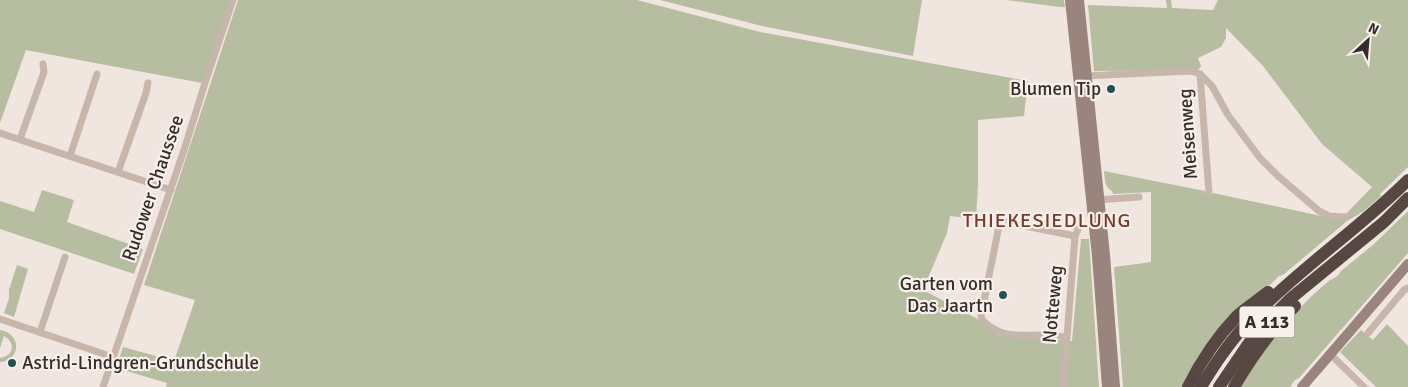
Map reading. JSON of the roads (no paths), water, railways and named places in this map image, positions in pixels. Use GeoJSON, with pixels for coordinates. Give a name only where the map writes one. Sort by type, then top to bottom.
{"type":"FeatureCollection","features":[{"type":"Feature","properties":{"kind":"highway","name":"A 113"},"geometry":{"type":"LineString","coordinates":[[1201,387],[1223,353],[1263,307],[1288,283],[1375,212],[1408,180]]}},
{"type":"Feature","properties":{"kind":"highway","name":"A 113"},"geometry":{"type":"LineString","coordinates":[[1219,387],[1249,343],[1274,315],[1290,299],[1384,222],[1403,202]]}},
{"type":"Feature","properties":{"kind":"highway"},"geometry":{"type":"LineString","coordinates":[[1234,387],[1258,350],[1286,315],[1323,278],[1328,269]]}},
{"type":"Feature","properties":{"kind":"highway"},"geometry":{"type":"LineString","coordinates":[[1188,387],[1208,352],[1238,315],[1275,286],[1288,283]]}},
{"type":"Feature","properties":{"kind":"main road"},"geometry":{"type":"LineString","coordinates":[[1070,0],[1082,76]]}},
{"type":"Feature","properties":{"kind":"main road"},"geometry":{"type":"LineString","coordinates":[[1078,0],[1082,76],[1095,200],[1109,301],[1115,387]]}},
{"type":"Feature","properties":{"kind":"main road"},"geometry":{"type":"LineString","coordinates":[[1095,200],[1106,387]]}},
{"type":"Feature","properties":{"kind":"main road"},"geometry":{"type":"LineString","coordinates":[[1302,387],[1408,264]]}},
{"type":"Feature","properties":{"kind":"street","name":"Rudower Chaussee"},"geometry":{"type":"LineString","coordinates":[[103,387],[171,190],[233,0]]}},
{"type":"Feature","properties":{"kind":"street"},"geometry":{"type":"LineString","coordinates":[[20,139],[44,72],[43,64]]}},
{"type":"Feature","properties":{"kind":"street"},"geometry":{"type":"LineString","coordinates":[[1082,76],[1191,71],[1200,74],[1212,86],[1228,115],[1260,158],[1278,176],[1319,210],[1329,216],[1346,217]]}},
{"type":"Feature","properties":{"kind":"street"},"geometry":{"type":"LineString","coordinates":[[70,156],[97,74]]}},
{"type":"Feature","properties":{"kind":"street","name":"Meisenweg"},"geometry":{"type":"LineString","coordinates":[[1200,74],[1209,193]]}},
{"type":"Feature","properties":{"kind":"street"},"geometry":{"type":"LineString","coordinates":[[118,172],[148,83]]}},
{"type":"Feature","properties":{"kind":"street"},"geometry":{"type":"LineString","coordinates":[[0,133],[171,190]]}},
{"type":"Feature","properties":{"kind":"street"},"geometry":{"type":"LineString","coordinates":[[1095,200],[1140,197]]}},
{"type":"Feature","properties":{"kind":"street"},"geometry":{"type":"LineString","coordinates":[[1066,337],[1004,334],[996,332],[981,319],[1000,222],[1075,236]]}},
{"type":"Feature","properties":{"kind":"street","name":"Notteweg"},"geometry":{"type":"LineString","coordinates":[[1063,387],[1075,236],[1080,225]]}},
{"type":"Feature","properties":{"kind":"street"},"geometry":{"type":"LineString","coordinates":[[40,332],[66,257]]}},
{"type":"Feature","properties":{"kind":"street"},"geometry":{"type":"LineString","coordinates":[[1368,333],[1404,290],[1408,288]]}},
{"type":"Feature","properties":{"kind":"street"},"geometry":{"type":"LineString","coordinates":[[0,319],[113,357]]}},
{"type":"Feature","properties":{"kind":"street"},"geometry":{"type":"LineString","coordinates":[[1330,354],[1364,387]]}},
{"type":"Feature","properties":{"kind":"place","name":"Blumen Tip"},"geometry":{"type":"Point","coordinates":[1111,89]}},
{"type":"Feature","properties":{"kind":"place","name":"Garten vom Das Jaartn"},"geometry":{"type":"Point","coordinates":[1003,295]}},
{"type":"Feature","properties":{"kind":"place","name":"Astrid-Lindgren-Grundschule"},"geometry":{"type":"Point","coordinates":[12,363]}},
{"type":"Feature","properties":{"kind":"district","name":"THIEKESIEDLUNG"},"geometry":{"type":"Point","coordinates":[1047,220]}}]}
